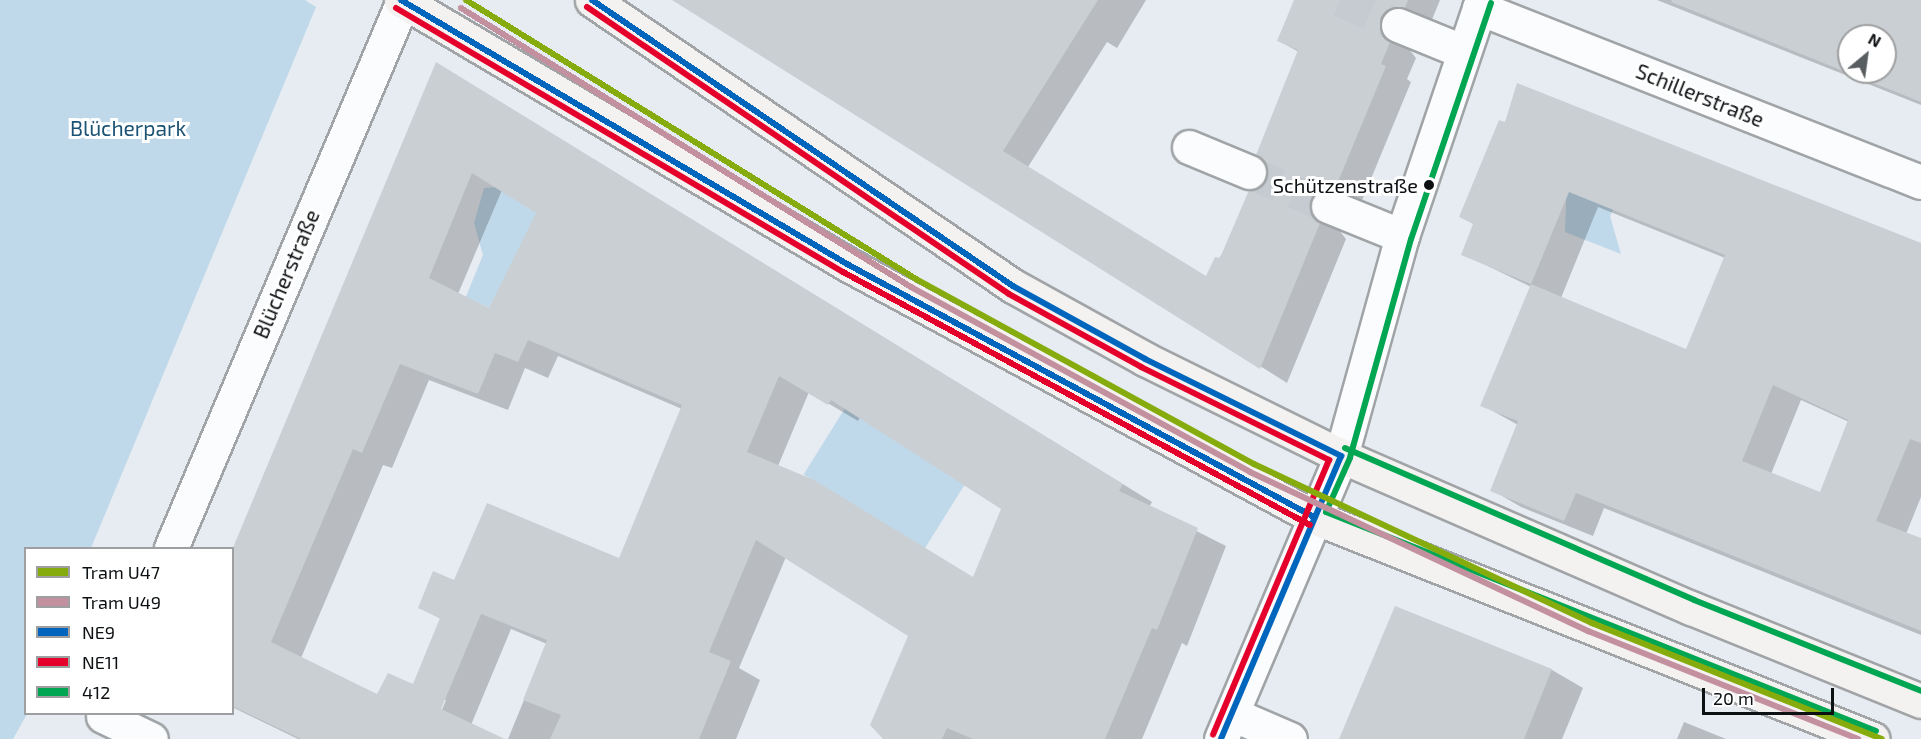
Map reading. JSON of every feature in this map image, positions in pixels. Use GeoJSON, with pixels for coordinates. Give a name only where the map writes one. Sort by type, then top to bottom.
{"type":"FeatureCollection","features":[{"type":"Feature","properties":{"kind":"main road"},"geometry":{"type":"LineString","coordinates":[[592,0],[1013,286],[1145,359],[1341,456],[1699,612],[1921,702]]}},
{"type":"Feature","properties":{"kind":"main road"},"geometry":{"type":"LineString","coordinates":[[402,1],[868,276],[1314,517],[1873,739]]}},
{"type":"Feature","properties":{"kind":"street","name":"Blücherstraße"},"geometry":{"type":"LineString","coordinates":[[172,547],[402,1]]}},
{"type":"Feature","properties":{"kind":"street"},"geometry":{"type":"LineString","coordinates":[[1290,739],[1226,727],[1341,456],[1402,236],[1481,4]]}},
{"type":"Feature","properties":{"kind":"street","name":"Schillerstraße"},"geometry":{"type":"LineString","coordinates":[[1481,4],[1921,182]]}},
{"type":"Feature","properties":{"kind":"street"},"geometry":{"type":"LineString","coordinates":[[1398,24],[1464,52]]}},
{"type":"Feature","properties":{"kind":"street"},"geometry":{"type":"LineString","coordinates":[[1189,147],[1249,172]]}},
{"type":"Feature","properties":{"kind":"street"},"geometry":{"type":"LineString","coordinates":[[1328,206],[1402,236]]}},
{"type":"Feature","properties":{"kind":"street"},"geometry":{"type":"LineString","coordinates":[[100,723],[151,739]]}},
{"type":"Feature","properties":{"kind":"green space","name":"Blücherpark"},"geometry":{"type":"Polygon","coordinates":[[[0,0],[305,0],[316,7],[91,547],[24,547],[24,715],[26,715],[13,739],[0,739],[0,0]]]}},
{"type":"Feature","properties":{"kind":"green space"},"geometry":{"type":"Polygon","coordinates":[[[1567,178],[1618,200],[1610,216],[1621,254],[1565,232],[1567,178]]]}},
{"type":"Feature","properties":{"kind":"green space"},"geometry":{"type":"Polygon","coordinates":[[[499,187],[538,214],[489,308],[475,301],[468,314],[460,311],[483,255],[474,223],[484,188],[499,187]]]}},
{"type":"Feature","properties":{"kind":"green space"},"geometry":{"type":"Polygon","coordinates":[[[847,405],[967,480],[924,550],[804,475],[847,405]]]}},
{"type":"Feature","properties":{"kind":"building"},"geometry":{"type":"Polygon","coordinates":[[[672,0],[1098,0],[1003,151],[1206,276],[1215,257],[1220,258],[1249,190],[1260,187],[1266,179],[1264,161],[1256,155],[1298,50],[1277,41],[1294,0],[1408,0],[1405,8],[1387,10],[1380,18],[1380,28],[1390,42],[1381,64],[1386,66],[1335,189],[1325,188],[1311,198],[1310,209],[1320,223],[1260,369],[672,0]]]}},
{"type":"Feature","properties":{"kind":"building"},"geometry":{"type":"Polygon","coordinates":[[[1672,0],[1921,0],[1921,102],[1876,84],[1897,84],[1897,24],[1837,24],[1837,68],[1671,2],[1672,0]]]}},
{"type":"Feature","properties":{"kind":"building"},"geometry":{"type":"Polygon","coordinates":[[[436,62],[1123,484],[1119,491],[1198,528],[1157,630],[1152,628],[1105,739],[973,739],[947,728],[942,739],[883,739],[870,725],[908,636],[756,540],[709,652],[731,661],[699,739],[550,739],[561,715],[523,700],[547,640],[481,614],[441,709],[505,739],[301,739],[234,707],[233,547],[436,62]],[[472,173],[429,278],[489,308],[536,213],[472,173]],[[528,340],[518,362],[495,353],[478,394],[400,364],[362,453],[353,449],[271,642],[377,694],[388,673],[413,684],[440,618],[418,608],[433,571],[454,580],[487,503],[619,558],[682,405],[528,340]],[[779,376],[747,452],[814,480],[973,577],[1001,509],[831,400],[828,405],[779,376]]]}},
{"type":"Feature","properties":{"kind":"building"},"geometry":{"type":"Polygon","coordinates":[[[1517,83],[1921,243],[1921,443],[1910,439],[1876,521],[1921,538],[1921,631],[1576,493],[1564,521],[1490,491],[1518,421],[1480,406],[1531,284],[1461,255],[1473,224],[1459,217],[1499,120],[1505,122],[1517,83]],[[1569,192],[1531,284],[1686,349],[1725,255],[1569,192]],[[1773,385],[1742,461],[1820,492],[1848,420],[1773,385]]]}},
{"type":"Feature","properties":{"kind":"building"},"geometry":{"type":"Polygon","coordinates":[[[1395,606],[1552,669],[1524,739],[1339,739],[1395,606]]]}},
{"type":"Feature","properties":{"kind":"tunnel"},"geometry":{"type":"LineString","coordinates":[[1340,0],[1398,25]]}},
{"type":"Feature","properties":{"kind":"tunnel"},"geometry":{"type":"LineString","coordinates":[[1249,172],[1328,206]]}},
{"type":"Feature","properties":{"kind":"tram line","name":"U47"},"geometry":{"type":"LineString","coordinates":[[466,0],[916,279],[1254,464],[1592,623],[1882,739]]}},
{"type":"Feature","properties":{"kind":"tram line","name":"U49"},"geometry":{"type":"LineString","coordinates":[[461,8],[911,287],[1250,472],[1588,631],[1858,739]]}},
{"type":"Feature","properties":{"kind":"transit line","name":"NE9"},"geometry":{"type":"LineString","coordinates":[[401,0],[847,264],[1314,517]]}},
{"type":"Feature","properties":{"kind":"transit line","name":"NE9"},"geometry":{"type":"LineString","coordinates":[[592,0],[1013,286],[1145,359],[1341,456],[1221,739]]}},
{"type":"Feature","properties":{"kind":"transit line","name":"412"},"geometry":{"type":"LineString","coordinates":[[1491,3],[1411,239],[1350,458],[1326,512],[1876,731]]}},
{"type":"Feature","properties":{"kind":"transit line","name":"NE11"},"geometry":{"type":"LineString","coordinates":[[587,7],[1009,294],[1141,367],[1329,460],[1213,735]]}},
{"type":"Feature","properties":{"kind":"transit line","name":"NE11"},"geometry":{"type":"LineString","coordinates":[[396,8],[843,272],[1310,525]]}},
{"type":"Feature","properties":{"kind":"transit line","name":"412"},"geometry":{"type":"LineString","coordinates":[[1345,448],[1694,600],[1921,691]]}},
{"type":"Feature","properties":{"kind":"place","name":"Schützenstraße"},"geometry":{"type":"Point","coordinates":[1429,185]}}]}
